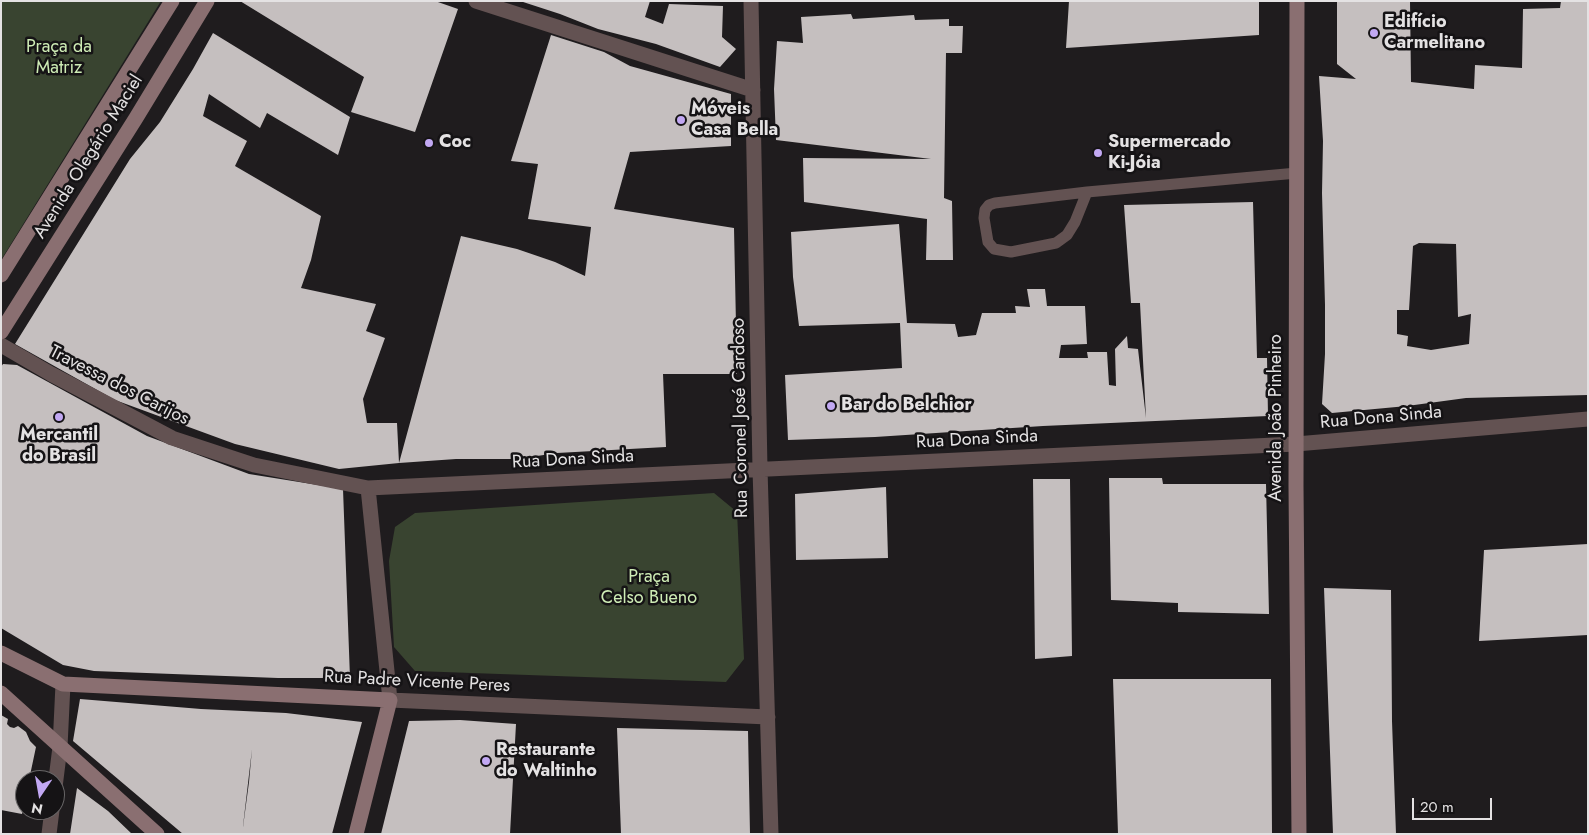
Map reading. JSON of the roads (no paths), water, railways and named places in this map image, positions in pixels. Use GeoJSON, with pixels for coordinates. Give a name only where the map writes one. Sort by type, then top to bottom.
{"type":"FeatureCollection","features":[{"type":"Feature","properties":{"kind":"main road","name":"Avenida Olegário Maciel"},"geometry":{"type":"LineString","coordinates":[[1,275],[172,1]]}},
{"type":"Feature","properties":{"kind":"main road","name":"Avenida Olegário Maciel"},"geometry":{"type":"LineString","coordinates":[[1,332],[136,118],[207,1]]}},
{"type":"Feature","properties":{"kind":"main road","name":"Avenida João Pinheiro"},"geometry":{"type":"LineString","coordinates":[[1297,1],[1296,444],[1299,834]]}},
{"type":"Feature","properties":{"kind":"main road"},"geometry":{"type":"LineString","coordinates":[[1,653],[63,684]]}},
{"type":"Feature","properties":{"kind":"main road","name":"Rua Padre Vicente Peres"},"geometry":{"type":"LineString","coordinates":[[63,684],[390,700]]}},
{"type":"Feature","properties":{"kind":"main road"},"geometry":{"type":"LineString","coordinates":[[1,693],[157,834]]}},
{"type":"Feature","properties":{"kind":"main road"},"geometry":{"type":"LineString","coordinates":[[356,834],[390,700]]}},
{"type":"Feature","properties":{"kind":"street"},"geometry":{"type":"LineString","coordinates":[[476,1],[753,90]]}},
{"type":"Feature","properties":{"kind":"street","name":"Rua Coronel José Cardoso"},"geometry":{"type":"LineString","coordinates":[[751,1],[760,469],[771,834]]}},
{"type":"Feature","properties":{"kind":"street","name":"Travessa dos Carijos"},"geometry":{"type":"LineString","coordinates":[[1,345],[51,374],[172,438],[254,465],[368,488]]}},
{"type":"Feature","properties":{"kind":"street","name":"Rua Dona Sinda"},"geometry":{"type":"LineString","coordinates":[[368,488],[1296,444],[1588,419]]}},
{"type":"Feature","properties":{"kind":"street"},"geometry":{"type":"LineString","coordinates":[[368,488],[390,700]]}},
{"type":"Feature","properties":{"kind":"street"},"geometry":{"type":"LineString","coordinates":[[57,770],[63,684]]}},
{"type":"Feature","properties":{"kind":"street","name":"Rua Padre Vicente Peres"},"geometry":{"type":"LineString","coordinates":[[390,700],[768,717]]}},
{"type":"Feature","properties":{"kind":"street"},"geometry":{"type":"LineString","coordinates":[[49,834],[51,820]]}},
{"type":"Feature","properties":{"kind":"lane"},"geometry":{"type":"LineString","coordinates":[[1087,192],[1075,222],[1067,235],[1056,243],[1010,252],[994,249],[988,242],[984,218],[985,210],[989,205],[995,203],[1087,192],[1297,173]]}},
{"type":"Feature","properties":{"kind":"place","name":"Edifício Carmelitano"},"geometry":{"type":"Point","coordinates":[1374,33]}},
{"type":"Feature","properties":{"kind":"place","name":"Móveis Casa Bella"},"geometry":{"type":"Point","coordinates":[681,120]}},
{"type":"Feature","properties":{"kind":"place","name":"Coc"},"geometry":{"type":"Point","coordinates":[429,143]}},
{"type":"Feature","properties":{"kind":"place","name":"Supermercado Ki-Jóia"},"geometry":{"type":"Point","coordinates":[1098,153]}},
{"type":"Feature","properties":{"kind":"place","name":"Bar do Belchior"},"geometry":{"type":"Point","coordinates":[831,406]}},
{"type":"Feature","properties":{"kind":"place","name":"Mercantil do Brasil"},"geometry":{"type":"Point","coordinates":[59,417]}},
{"type":"Feature","properties":{"kind":"place","name":"Restaurante do Waltinho"},"geometry":{"type":"Point","coordinates":[486,761]}},
{"type":"Feature","properties":{"kind":"park label","name":"Praça da Matriz"},"geometry":{"type":"Point","coordinates":[59,58]}},
{"type":"Feature","properties":{"kind":"park label","name":"Praça Celso Bueno"},"geometry":{"type":"Point","coordinates":[649,588]}}]}
